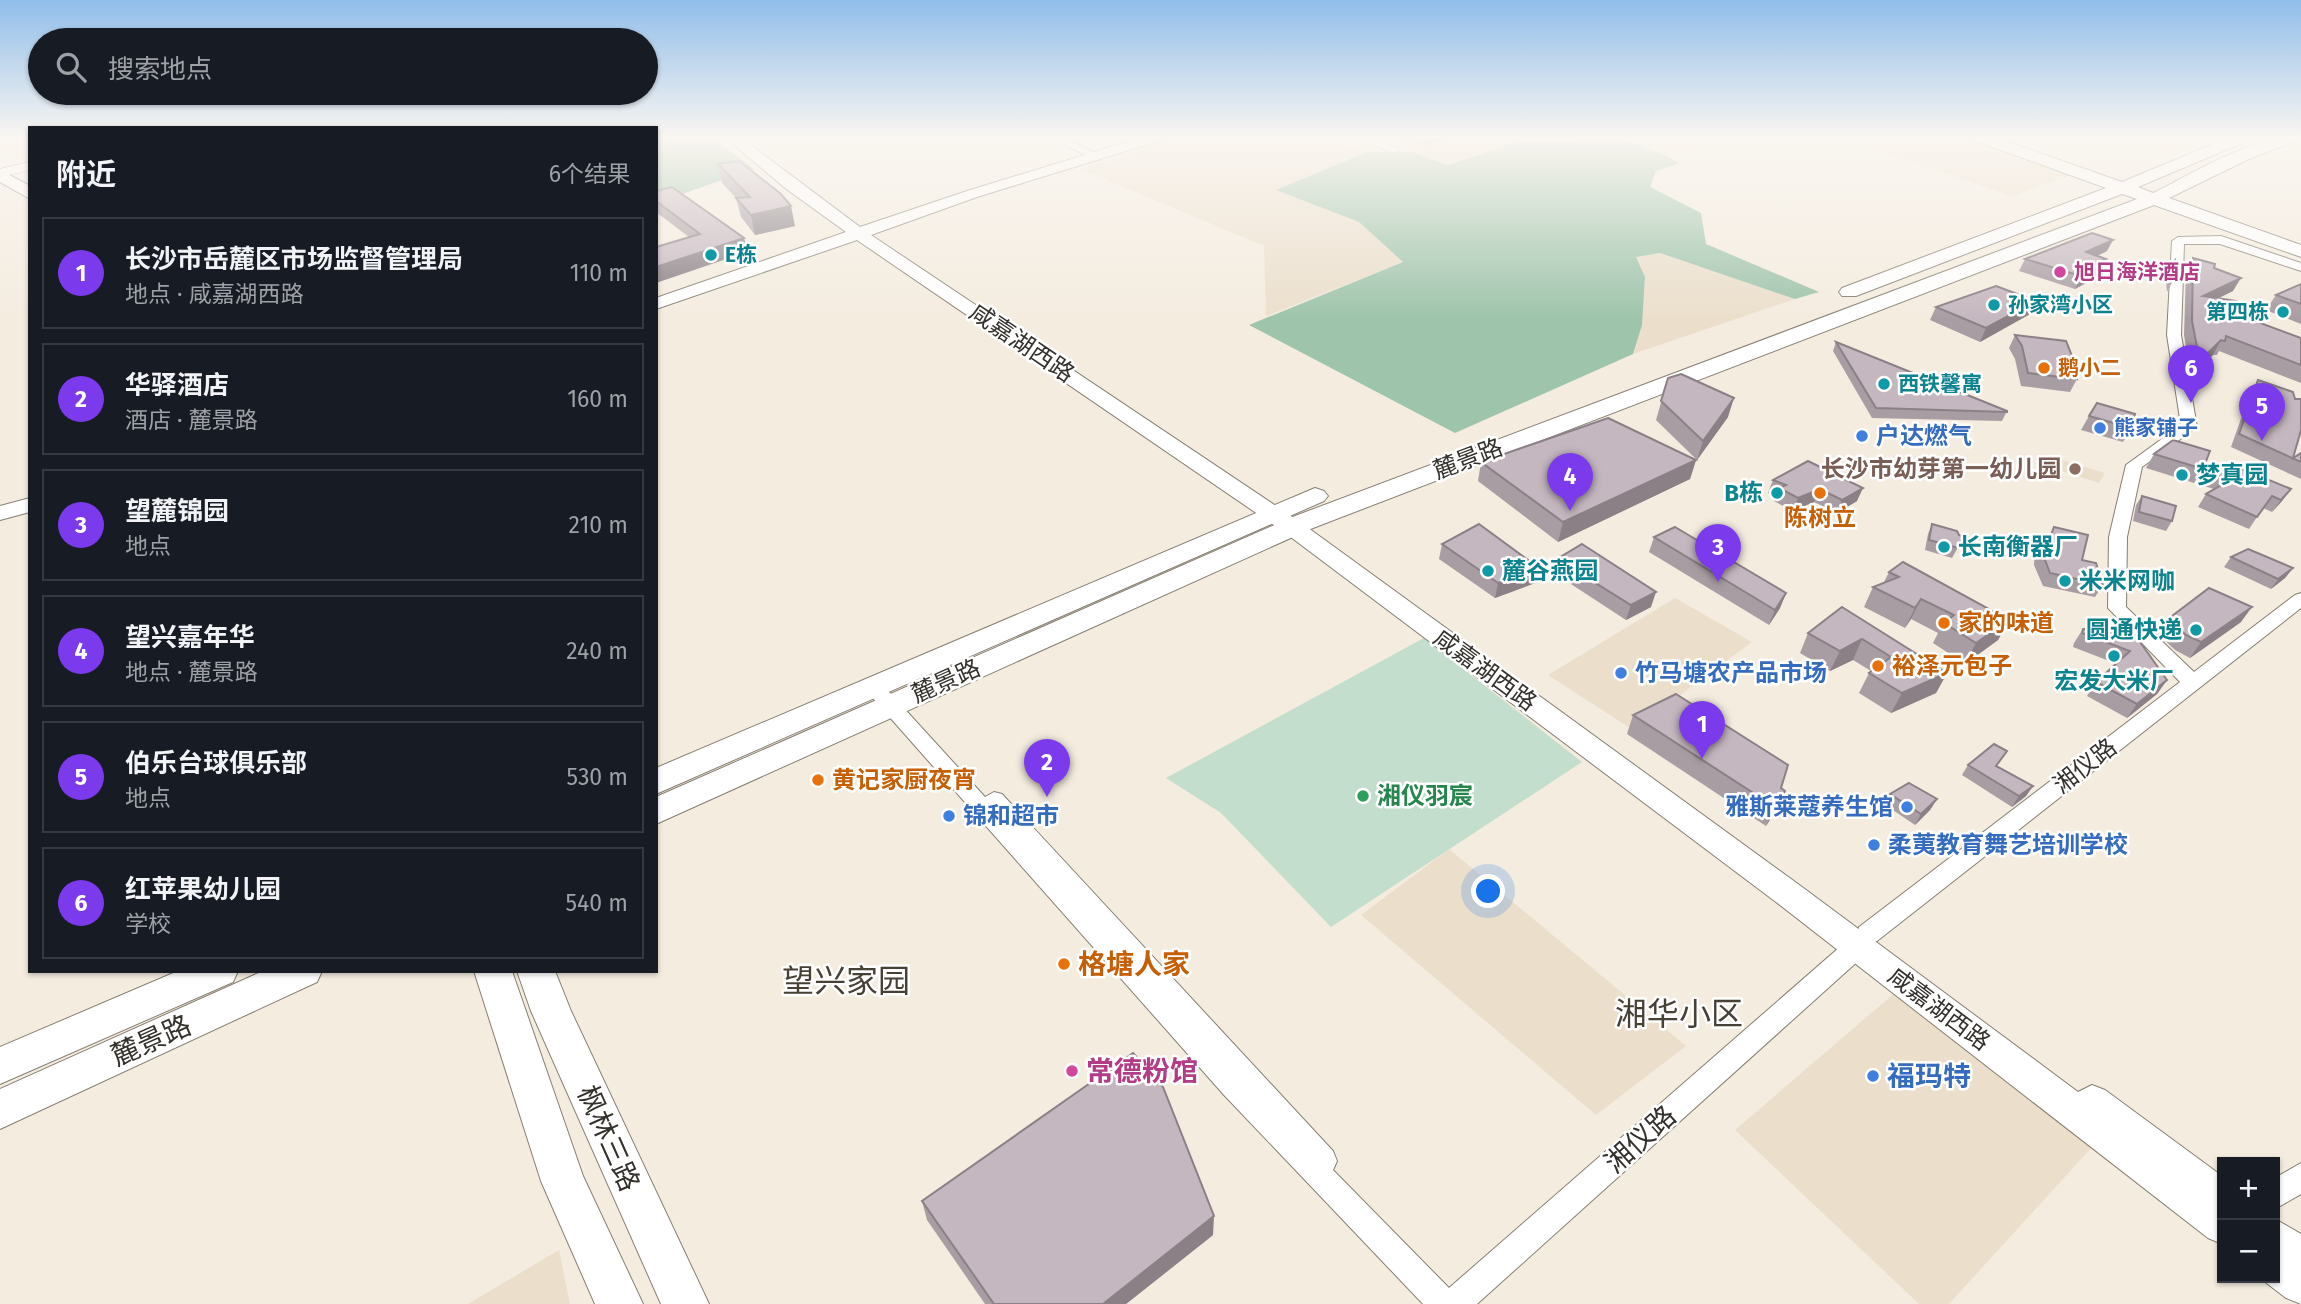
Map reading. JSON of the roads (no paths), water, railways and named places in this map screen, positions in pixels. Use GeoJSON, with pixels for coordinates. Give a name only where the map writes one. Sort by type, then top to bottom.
{"type":"FeatureCollection","features":[{"type":"Feature","properties":{"kind":"main road","name":"咸嘉湖西路"},"geometry":{"type":"LineString","coordinates":[[812,198],[1215,472],[1288,518],[2217,1196]]}},
{"type":"Feature","properties":{"kind":"main road","name":"咸嘉湖西路"},"geometry":{"type":"LineString","coordinates":[[819,198],[859,229]]}},
{"type":"Feature","properties":{"kind":"main road"},"geometry":{"type":"LineString","coordinates":[[658,294],[954,198]]}},
{"type":"Feature","properties":{"kind":"main road"},"geometry":{"type":"LineString","coordinates":[[658,303],[859,229],[960,198]]}},
{"type":"Feature","properties":{"kind":"main road","name":"麓景路"},"geometry":{"type":"LineString","coordinates":[[658,781],[873,687],[1288,518],[2095,198]]}},
{"type":"Feature","properties":{"kind":"main road","name":"麓景路"},"geometry":{"type":"LineString","coordinates":[[658,810],[898,703],[1288,518],[2154,198]]}},
{"type":"Feature","properties":{"kind":"main road"},"geometry":{"type":"LineString","coordinates":[[2169,198],[2301,251]]}},
{"type":"Feature","properties":{"kind":"main road"},"geometry":{"type":"LineString","coordinates":[[2171,198],[2301,240]]}},
{"type":"Feature","properties":{"kind":"main road"},"geometry":{"type":"LineString","coordinates":[[0,504],[28,497]]}},
{"type":"Feature","properties":{"kind":"main road"},"geometry":{"type":"LineString","coordinates":[[0,513],[28,506]]}},
{"type":"Feature","properties":{"kind":"main road","name":"咸嘉湖西路"},"geometry":{"type":"LineString","coordinates":[[1863,940],[2217,1220]]}},
{"type":"Feature","properties":{"kind":"main road","name":"麓景路"},"geometry":{"type":"LineString","coordinates":[[0,1066],[214,973]]}},
{"type":"Feature","properties":{"kind":"main road","name":"麓景路"},"geometry":{"type":"LineString","coordinates":[[0,1109],[299,973]]}},
{"type":"Feature","properties":{"kind":"main road","name":"枫林三路"},"geometry":{"type":"LineString","coordinates":[[499,974],[563,1181],[619,1304]]}},
{"type":"Feature","properties":{"kind":"main road","name":"枫林三路"},"geometry":{"type":"LineString","coordinates":[[499,974],[551,1011],[685,1304]]}},
{"type":"Feature","properties":{"kind":"main road"},"geometry":{"type":"LineString","coordinates":[[2280,1244],[2301,1259]]}},
{"type":"Feature","properties":{"kind":"main road"},"geometry":{"type":"LineString","coordinates":[[2280,1268],[2301,1283]]}},
{"type":"Feature","properties":{"kind":"street"},"geometry":{"type":"LineString","coordinates":[[2193,683],[2117,608],[2118,537],[2134,465],[2189,427],[2174,335],[2178,240],[2221,240],[2301,267]]}},
{"type":"Feature","properties":{"kind":"street","name":"湘仪路"},"geometry":{"type":"LineString","coordinates":[[1453,1304],[1863,940],[2301,599]]}},
{"type":"Feature","properties":{"kind":"street"},"geometry":{"type":"LineString","coordinates":[[873,687],[898,703],[1453,1304]]}},
{"type":"Feature","properties":{"kind":"street"},"geometry":{"type":"LineString","coordinates":[[898,703],[1233,1086],[1444,1304]]}},
{"type":"Feature","properties":{"kind":"street"},"geometry":{"type":"LineString","coordinates":[[2280,1192],[2301,1177]]}},
{"type":"Feature","properties":{"kind":"place","name":"E栋"},"geometry":{"type":"Point","coordinates":[711,255]}},
{"type":"Feature","properties":{"kind":"place","name":"旭日海洋酒店"},"geometry":{"type":"Point","coordinates":[2060,272]}},
{"type":"Feature","properties":{"kind":"place","name":"孙家湾小区"},"geometry":{"type":"Point","coordinates":[1994,305]}},
{"type":"Feature","properties":{"kind":"place","name":"第四栋"},"geometry":{"type":"Point","coordinates":[2283,312]}},
{"type":"Feature","properties":{"kind":"place","name":"鹅小二"},"geometry":{"type":"Point","coordinates":[2044,368]}},
{"type":"Feature","properties":{"kind":"place","name":"西铁馨寓"},"geometry":{"type":"Point","coordinates":[1884,384]}},
{"type":"Feature","properties":{"kind":"place","name":"红苹果幼儿园"},"geometry":{"type":"Point","coordinates":[2191,403]}},
{"type":"Feature","properties":{"kind":"place","name":"熊家铺子"},"geometry":{"type":"Point","coordinates":[2100,428]}},
{"type":"Feature","properties":{"kind":"place","name":"户达燃气"},"geometry":{"type":"Point","coordinates":[1862,436]}},
{"type":"Feature","properties":{"kind":"place","name":"伯乐台球俱乐部"},"geometry":{"type":"Point","coordinates":[2262,441]}},
{"type":"Feature","properties":{"kind":"place","name":"长沙市幼芽第一幼儿园"},"geometry":{"type":"Point","coordinates":[2075,469]}},
{"type":"Feature","properties":{"kind":"place","name":"梦真园"},"geometry":{"type":"Point","coordinates":[2182,475]}},
{"type":"Feature","properties":{"kind":"place","name":"B栋"},"geometry":{"type":"Point","coordinates":[1777,493]}},
{"type":"Feature","properties":{"kind":"place","name":"陈树立"},"geometry":{"type":"Point","coordinates":[1820,493]}},
{"type":"Feature","properties":{"kind":"place","name":"望兴嘉年华"},"geometry":{"type":"Point","coordinates":[1570,511]}},
{"type":"Feature","properties":{"kind":"place","name":"长南衡器厂"},"geometry":{"type":"Point","coordinates":[1944,547]}},
{"type":"Feature","properties":{"kind":"place","name":"麓谷燕园"},"geometry":{"type":"Point","coordinates":[1488,571]}},
{"type":"Feature","properties":{"kind":"place","name":"米米网咖"},"geometry":{"type":"Point","coordinates":[2065,581]}},
{"type":"Feature","properties":{"kind":"place","name":"望麓锦园"},"geometry":{"type":"Point","coordinates":[1718,582]}},
{"type":"Feature","properties":{"kind":"place","name":"家的味道"},"geometry":{"type":"Point","coordinates":[1944,623]}},
{"type":"Feature","properties":{"kind":"place","name":"圆通快递"},"geometry":{"type":"Point","coordinates":[2196,630]}},
{"type":"Feature","properties":{"kind":"place","name":"宏发大米厂"},"geometry":{"type":"Point","coordinates":[2114,656]}},
{"type":"Feature","properties":{"kind":"place","name":"裕泽元包子"},"geometry":{"type":"Point","coordinates":[1878,666]}},
{"type":"Feature","properties":{"kind":"place","name":"竹马塘农产品市场"},"geometry":{"type":"Point","coordinates":[1621,673]}},
{"type":"Feature","properties":{"kind":"place","name":"长沙市岳麓区市场监督管理局"},"geometry":{"type":"Point","coordinates":[1702,759]}},
{"type":"Feature","properties":{"kind":"place","name":"黄记家厨夜宵"},"geometry":{"type":"Point","coordinates":[818,780]}},
{"type":"Feature","properties":{"kind":"place","name":"湘仪羽宸"},"geometry":{"type":"Point","coordinates":[1363,796]}},
{"type":"Feature","properties":{"kind":"place","name":"华驿酒店"},"geometry":{"type":"Point","coordinates":[1047,797]}},
{"type":"Feature","properties":{"kind":"place","name":"雅斯莱蔻养生馆"},"geometry":{"type":"Point","coordinates":[1907,807]}},
{"type":"Feature","properties":{"kind":"place","name":"锦和超市"},"geometry":{"type":"Point","coordinates":[949,816]}},
{"type":"Feature","properties":{"kind":"place","name":"柔荑教育舞艺培训学校"},"geometry":{"type":"Point","coordinates":[1874,845]}},
{"type":"Feature","properties":{"kind":"place","name":"格塘人家"},"geometry":{"type":"Point","coordinates":[1064,964]}},
{"type":"Feature","properties":{"kind":"place","name":"常德粉馆"},"geometry":{"type":"Point","coordinates":[1072,1071]}},
{"type":"Feature","properties":{"kind":"place","name":"福玛特"},"geometry":{"type":"Point","coordinates":[1873,1076]}},
{"type":"Feature","properties":{"kind":"district","name":"望兴家园"},"geometry":{"type":"Point","coordinates":[846,981]}},
{"type":"Feature","properties":{"kind":"district","name":"湘华小区"},"geometry":{"type":"Point","coordinates":[1679,1014]}}]}
